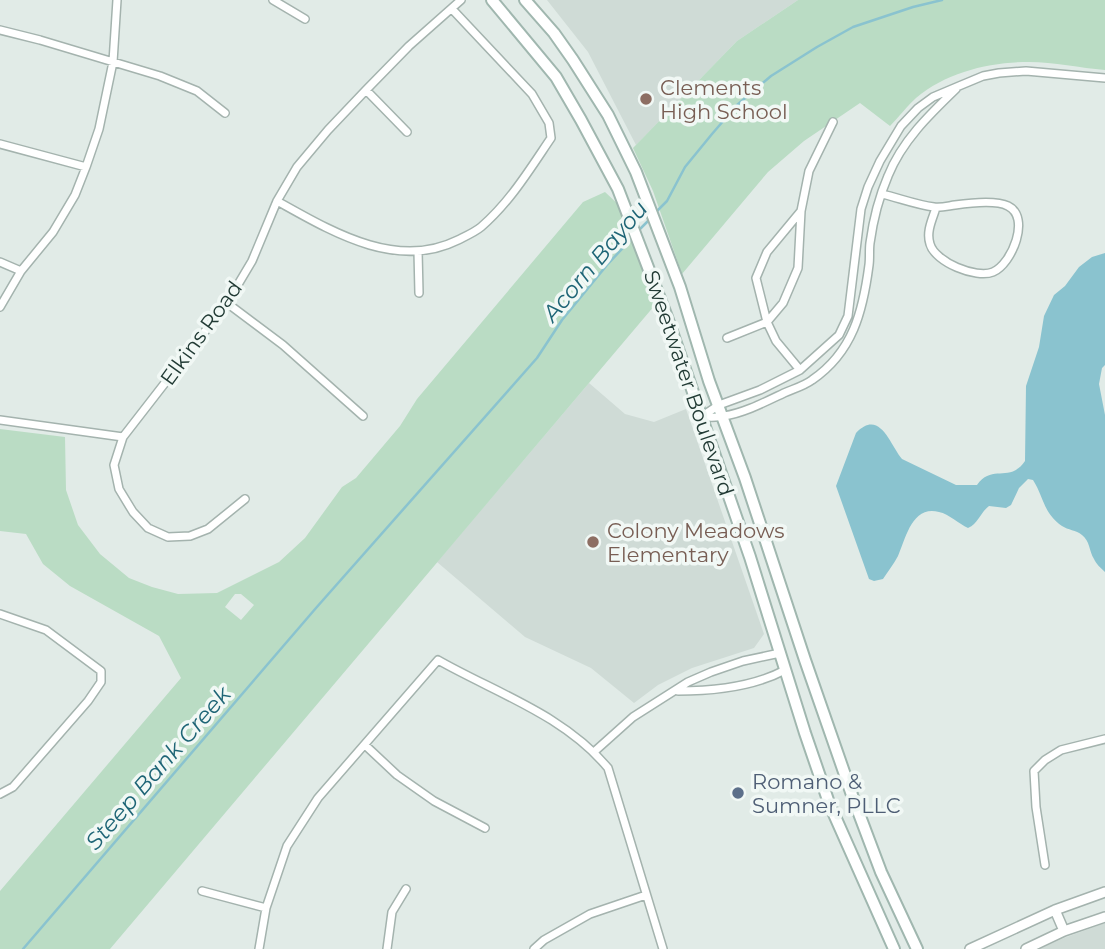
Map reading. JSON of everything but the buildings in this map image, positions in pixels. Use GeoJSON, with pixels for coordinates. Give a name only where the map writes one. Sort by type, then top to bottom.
{"type":"FeatureCollection","features":[{"type":"Feature","properties":{"kind":"main road","name":"Sweetwater Boulevard"},"geometry":{"type":"LineString","coordinates":[[492,0],[555,77],[618,190],[667,317],[750,557],[804,733],[829,803],[894,949]]}},
{"type":"Feature","properties":{"kind":"main road","name":"Sweetwater Boulevard"},"geometry":{"type":"LineString","coordinates":[[527,1],[554,33],[587,82],[608,115],[636,172],[680,287],[709,381],[745,478],[852,795],[881,872],[917,949]]}},
{"type":"Feature","properties":{"kind":"main road"},"geometry":{"type":"LineString","coordinates":[[780,653],[803,654]]}},
{"type":"Feature","properties":{"kind":"main road"},"geometry":{"type":"LineString","coordinates":[[785,670],[803,654]]}},
{"type":"Feature","properties":{"kind":"main road"},"geometry":{"type":"LineString","coordinates":[[829,803],[852,795]]}},
{"type":"Feature","properties":{"kind":"street"},"geometry":{"type":"LineString","coordinates":[[0,307],[22,271],[53,232],[75,195],[86,167],[99,129],[113,62],[117,0]]}},
{"type":"Feature","properties":{"kind":"street"},"geometry":{"type":"LineString","coordinates":[[273,0],[306,19]]}},
{"type":"Feature","properties":{"kind":"street","name":"Elkins Road"},"geometry":{"type":"LineString","coordinates":[[245,499],[208,530],[190,536],[168,537],[148,528],[133,512],[119,489],[114,466],[123,437],[227,303],[252,261],[277,201],[297,167],[328,130],[409,46],[461,0]]}},
{"type":"Feature","properties":{"kind":"street"},"geometry":{"type":"LineString","coordinates":[[277,201],[336,233],[380,248],[418,251],[446,245],[479,229],[502,206],[551,138],[549,123],[532,94],[452,9]]}},
{"type":"Feature","properties":{"kind":"street"},"geometry":{"type":"LineString","coordinates":[[0,30],[160,76],[197,91],[225,113]]}},
{"type":"Feature","properties":{"kind":"street"},"geometry":{"type":"LineString","coordinates":[[701,417],[719,405],[760,390],[800,370],[839,335],[848,316],[861,209],[868,187],[901,126],[918,108],[933,97],[983,76],[999,73],[1022,71],[1105,78]]}},
{"type":"Feature","properties":{"kind":"street"},"geometry":{"type":"LineString","coordinates":[[701,417],[723,416],[761,404],[811,381],[841,354],[853,334],[864,299],[876,211],[893,164],[913,134],[959,86]]}},
{"type":"Feature","properties":{"kind":"street"},"geometry":{"type":"LineString","coordinates":[[366,90],[407,132]]}},
{"type":"Feature","properties":{"kind":"street"},"geometry":{"type":"LineString","coordinates":[[727,338],[767,322],[783,303],[798,268],[800,211],[809,171],[833,122]]}},
{"type":"Feature","properties":{"kind":"street"},"geometry":{"type":"LineString","coordinates":[[901,126],[913,134]]}},
{"type":"Feature","properties":{"kind":"street"},"geometry":{"type":"LineString","coordinates":[[0,144],[86,167]]}},
{"type":"Feature","properties":{"kind":"street"},"geometry":{"type":"LineString","coordinates":[[882,194],[936,208],[998,203],[1010,206],[1017,213],[1019,229],[1010,257],[999,269],[990,274],[979,275],[940,259],[933,250],[928,233],[936,208]]}},
{"type":"Feature","properties":{"kind":"street"},"geometry":{"type":"LineString","coordinates":[[800,211],[767,252],[755,278],[767,322],[776,341],[800,370]]}},
{"type":"Feature","properties":{"kind":"street"},"geometry":{"type":"LineString","coordinates":[[418,251],[418,293]]}},
{"type":"Feature","properties":{"kind":"street"},"geometry":{"type":"LineString","coordinates":[[855,257],[870,260]]}},
{"type":"Feature","properties":{"kind":"street"},"geometry":{"type":"LineString","coordinates":[[0,262],[22,271]]}},
{"type":"Feature","properties":{"kind":"street"},"geometry":{"type":"LineString","coordinates":[[227,303],[283,345],[363,416]]}},
{"type":"Feature","properties":{"kind":"street"},"geometry":{"type":"LineString","coordinates":[[0,420],[123,437]]}},
{"type":"Feature","properties":{"kind":"street"},"geometry":{"type":"LineString","coordinates":[[0,614],[46,630],[101,671],[101,682],[88,701],[13,787],[0,794]]}},
{"type":"Feature","properties":{"kind":"street"},"geometry":{"type":"LineString","coordinates":[[594,751],[633,717],[688,682],[743,661],[780,653]]}},
{"type":"Feature","properties":{"kind":"street"},"geometry":{"type":"LineString","coordinates":[[259,949],[266,908],[287,846],[318,798],[438,660],[545,715],[594,751],[608,768],[663,949]]}},
{"type":"Feature","properties":{"kind":"street"},"geometry":{"type":"LineString","coordinates":[[677,691],[736,686],[774,676],[785,670]]}},
{"type":"Feature","properties":{"kind":"street"},"geometry":{"type":"LineString","coordinates":[[1045,865],[1036,807],[1034,771],[1060,750],[1105,739]]}},
{"type":"Feature","properties":{"kind":"street"},"geometry":{"type":"LineString","coordinates":[[365,745],[397,775],[434,801],[485,828]]}},
{"type":"Feature","properties":{"kind":"street"},"geometry":{"type":"LineString","coordinates":[[387,949],[392,912],[406,889]]}},
{"type":"Feature","properties":{"kind":"street"},"geometry":{"type":"LineString","coordinates":[[202,891],[266,908]]}},
{"type":"Feature","properties":{"kind":"street"},"geometry":{"type":"LineString","coordinates":[[970,949],[1055,910],[1105,892]]}},
{"type":"Feature","properties":{"kind":"street"},"geometry":{"type":"LineString","coordinates":[[534,949],[544,940],[590,914],[646,895]]}},
{"type":"Feature","properties":{"kind":"street"},"geometry":{"type":"LineString","coordinates":[[1055,910],[1064,931]]}},
{"type":"Feature","properties":{"kind":"street"},"geometry":{"type":"LineString","coordinates":[[1026,949],[1064,931],[1105,917]]}},
{"type":"Feature","properties":{"kind":"shaded area","name":"Clements High School"},"geometry":{"type":"Polygon","coordinates":[[[547,0],[798,0],[737,41],[636,145],[588,52],[547,0]]]}},
{"type":"Feature","properties":{"kind":"shaded area","name":"Colony Meadows Elementary"},"geometry":{"type":"Polygon","coordinates":[[[589,383],[625,414],[654,422],[686,409],[764,634],[754,648],[692,668],[658,685],[634,703],[591,668],[525,637],[437,562],[589,383]]]}},
{"type":"Feature","properties":{"kind":"shaded area"},"geometry":{"type":"Polygon","coordinates":[[[1105,923],[1105,949],[1039,949],[1064,938],[1105,923]]]}},
{"type":"Feature","properties":{"kind":"green space"},"geometry":{"type":"Polygon","coordinates":[[[798,0],[1105,0],[1105,70],[1029,62],[970,70],[928,89],[890,126],[860,103],[804,141],[768,172],[682,274],[653,191],[633,148],[737,41],[798,0]]]}},
{"type":"Feature","properties":{"kind":"green space"},"geometry":{"type":"Polygon","coordinates":[[[605,192],[621,207],[655,305],[110,949],[0,949],[0,891],[181,678],[159,636],[70,586],[43,564],[26,534],[0,531],[0,429],[65,437],[66,490],[78,525],[100,554],[129,578],[178,594],[217,593],[279,562],[305,538],[342,487],[356,478],[400,426],[417,399],[583,202],[605,192]],[[235,594],[225,607],[241,620],[254,605],[241,594],[235,594]]]}},
{"type":"Feature","properties":{"kind":"water"},"geometry":{"type":"Polygon","coordinates":[[[1105,253],[1105,365],[1099,384],[1105,415],[1105,572],[1092,556],[1085,537],[1056,521],[1047,510],[1033,480],[1028,479],[1019,488],[1011,505],[1006,508],[989,506],[975,524],[968,528],[943,513],[922,513],[911,525],[898,556],[883,579],[869,579],[836,486],[856,433],[864,426],[878,427],[884,431],[902,459],[956,485],[977,485],[989,475],[1007,473],[1019,468],[1025,461],[1026,386],[1039,347],[1044,316],[1054,295],[1065,286],[1079,267],[1092,257],[1105,253]]]}},
{"type":"Feature","properties":{"kind":"waterway","name":"Acorn Bayou"},"geometry":{"type":"LineString","coordinates":[[656,212],[667,201],[685,167],[712,134],[737,105],[771,76],[853,27],[942,0]]}},
{"type":"Feature","properties":{"kind":"waterway","name":"Acorn Bayou"},"geometry":{"type":"LineString","coordinates":[[637,232],[650,219]]}},
{"type":"Feature","properties":{"kind":"waterway","name":"Acorn Bayou"},"geometry":{"type":"LineString","coordinates":[[23,949],[316,608],[537,358],[562,320],[633,237]]}},
{"type":"Feature","properties":{"kind":"place","name":"Clements High School"},"geometry":{"type":"Point","coordinates":[646,99]}},
{"type":"Feature","properties":{"kind":"place","name":"Colony Meadows Elementary"},"geometry":{"type":"Point","coordinates":[593,542]}},
{"type":"Feature","properties":{"kind":"place","name":"Romano & Sumner, PLLC"},"geometry":{"type":"Point","coordinates":[738,793]}},
{"type":"Feature","properties":{"kind":"water label","name":"Steep Bank Creek"},"geometry":{"type":"Point","coordinates":[158,768]}}]}
